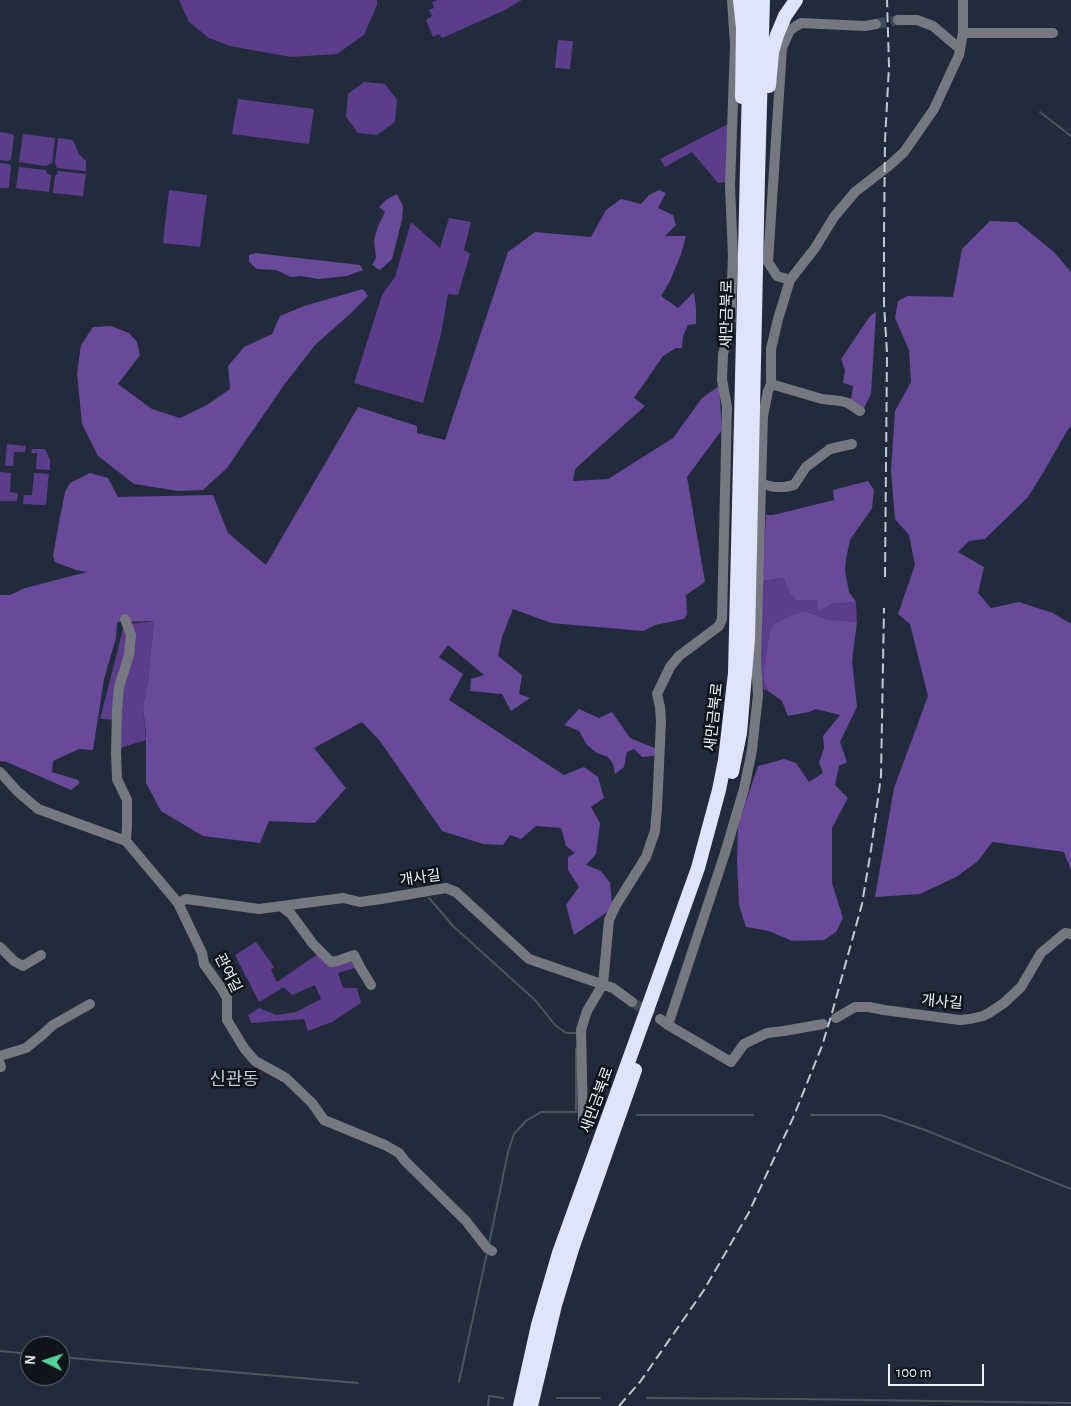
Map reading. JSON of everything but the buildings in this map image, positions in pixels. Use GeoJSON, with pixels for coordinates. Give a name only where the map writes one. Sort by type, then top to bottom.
{"type":"FeatureCollection","features":[{"type":"Feature","properties":{"kind":"highway"},"geometry":{"type":"LineString","coordinates":[[740,0],[743,28],[742,98],[748,145]]}},
{"type":"Feature","properties":{"kind":"highway","name":"새만금북로"},"geometry":{"type":"LineString","coordinates":[[520,1406],[538,1325],[559,1253],[698,868],[720,790],[725,760],[735,673],[751,0]]}},
{"type":"Feature","properties":{"kind":"highway","name":"새만금북로"},"geometry":{"type":"LineString","coordinates":[[531,1406],[555,1305],[572,1249],[706,871],[728,792],[740,733],[748,639],[763,0]]}},
{"type":"Feature","properties":{"kind":"highway"},"geometry":{"type":"LineString","coordinates":[[758,176],[764,146],[772,52],[776,35],[785,16],[796,0]]}},
{"type":"Feature","properties":{"kind":"street"},"geometry":{"type":"LineString","coordinates":[[583,1122],[581,1030],[587,1011],[603,984],[609,920],[616,905],[646,857],[655,831],[661,722],[657,694],[670,668],[679,656],[719,626],[722,619],[727,407],[722,380],[723,354],[730,330],[733,256],[730,186],[735,45],[732,0]]}},
{"type":"Feature","properties":{"kind":"street"},"geometry":{"type":"LineString","coordinates":[[823,1024],[767,1033],[744,1044],[732,1062],[664,1022],[725,853],[744,789],[752,750],[758,695],[756,660],[763,416],[771,384],[771,349],[778,319],[790,280],[815,248],[834,217],[855,192],[892,164],[904,152],[934,109],[959,55],[963,33],[963,0]]}},
{"type":"Feature","properties":{"kind":"street"},"geometry":{"type":"LineString","coordinates":[[898,20],[917,20],[933,26],[960,49]]}},
{"type":"Feature","properties":{"kind":"street"},"geometry":{"type":"LineString","coordinates":[[790,280],[777,276],[768,262],[782,48],[790,30],[801,23],[865,26],[876,24]]}},
{"type":"Feature","properties":{"kind":"street"},"geometry":{"type":"LineString","coordinates":[[963,33],[1053,33]]}},
{"type":"Feature","properties":{"kind":"street"},"geometry":{"type":"LineString","coordinates":[[771,384],[822,399],[848,403],[860,411]]}},
{"type":"Feature","properties":{"kind":"street"},"geometry":{"type":"LineString","coordinates":[[762,484],[774,487],[794,485],[806,467],[830,449],[852,444]]}},
{"type":"Feature","properties":{"kind":"street"},"geometry":{"type":"LineString","coordinates":[[0,772],[17,791],[38,809],[126,841],[127,800],[117,779],[116,752],[119,687],[130,655],[131,635],[125,619]]}},
{"type":"Feature","properties":{"kind":"street","name":"관여길"},"geometry":{"type":"LineString","coordinates":[[126,841],[178,903],[202,953],[204,964],[227,998],[227,1020],[244,1048],[255,1061],[286,1078],[312,1103],[324,1120],[384,1145],[398,1153],[461,1216],[490,1250]]}},
{"type":"Feature","properties":{"kind":"street","name":"개사길"},"geometry":{"type":"LineString","coordinates":[[178,903],[186,899],[259,909],[344,898],[360,902],[381,900],[446,888],[456,892],[529,960],[613,988],[632,1002]]}},
{"type":"Feature","properties":{"kind":"street"},"geometry":{"type":"LineString","coordinates":[[281,906],[291,914],[314,944],[331,962],[354,955],[371,984]]}},
{"type":"Feature","properties":{"kind":"street","name":"개사길"},"geometry":{"type":"LineString","coordinates":[[836,1018],[855,1007],[869,1007],[893,1012],[960,1020],[970,1020],[983,1016],[1004,1003],[1021,986],[1041,953],[1065,933],[1071,934]]}},
{"type":"Feature","properties":{"kind":"street"},"geometry":{"type":"LineString","coordinates":[[0,947],[14,961],[23,966],[41,955]]}},
{"type":"Feature","properties":{"kind":"street"},"geometry":{"type":"LineString","coordinates":[[0,1063],[26,1048],[53,1025],[90,1004]]}},
{"type":"Feature","properties":{"kind":"shaded area"},"geometry":{"type":"Polygon","coordinates":[[[179,0],[377,0],[377,5],[364,35],[337,54],[291,57],[230,46],[209,38],[189,22],[179,0]]]}},
{"type":"Feature","properties":{"kind":"shaded area"},"geometry":{"type":"Polygon","coordinates":[[[437,0],[522,0],[505,10],[442,38],[439,34],[433,37],[426,20],[432,16],[429,10],[434,8],[432,2],[437,0]]]}},
{"type":"Feature","properties":{"kind":"shaded area"},"geometry":{"type":"Polygon","coordinates":[[[558,40],[573,41],[570,69],[555,68],[558,40]]]}},
{"type":"Feature","properties":{"kind":"shaded area"},"geometry":{"type":"Polygon","coordinates":[[[364,82],[385,84],[397,100],[395,122],[377,135],[358,133],[346,117],[348,94],[364,82]]]}},
{"type":"Feature","properties":{"kind":"shaded area"},"geometry":{"type":"Polygon","coordinates":[[[238,99],[314,109],[309,144],[232,134],[238,99]]]}},
{"type":"Feature","properties":{"kind":"shaded area"},"geometry":{"type":"Polygon","coordinates":[[[728,124],[726,182],[718,183],[692,152],[665,167],[660,159],[728,124]]]}},
{"type":"Feature","properties":{"kind":"shaded area"},"geometry":{"type":"Polygon","coordinates":[[[0,132],[14,136],[11,159],[8,161],[0,160],[0,132]]]}},
{"type":"Feature","properties":{"kind":"shaded area"},"geometry":{"type":"Polygon","coordinates":[[[23,134],[55,138],[52,163],[46,166],[19,162],[23,134]]]}},
{"type":"Feature","properties":{"kind":"shaded area"},"geometry":{"type":"Polygon","coordinates":[[[58,138],[73,140],[79,154],[86,161],[86,171],[57,168],[55,163],[58,138]]]}},
{"type":"Feature","properties":{"kind":"shaded area"},"geometry":{"type":"Polygon","coordinates":[[[0,163],[11,166],[9,187],[6,188],[0,188],[0,163]]]}},
{"type":"Feature","properties":{"kind":"shaded area"},"geometry":{"type":"Polygon","coordinates":[[[19,167],[46,170],[47,174],[51,175],[49,192],[16,188],[19,167]]]}},
{"type":"Feature","properties":{"kind":"shaded area"},"geometry":{"type":"Polygon","coordinates":[[[58,171],[86,174],[83,196],[53,193],[55,176],[58,171]]]}},
{"type":"Feature","properties":{"kind":"shaded area"},"geometry":{"type":"Polygon","coordinates":[[[169,190],[207,195],[200,247],[163,243],[169,190]]]}},
{"type":"Feature","properties":{"kind":"shaded area"},"geometry":{"type":"Polygon","coordinates":[[[659,190],[666,193],[658,208],[673,215],[676,225],[665,236],[686,236],[670,281],[661,296],[678,308],[694,292],[696,324],[688,325],[683,336],[682,348],[676,348],[663,356],[634,398],[645,406],[575,469],[573,481],[608,479],[673,438],[702,398],[719,386],[722,430],[687,477],[705,582],[686,595],[687,614],[684,619],[655,625],[643,631],[551,623],[513,609],[502,637],[498,656],[522,675],[519,694],[530,698],[511,711],[502,694],[470,691],[471,679],[484,675],[448,645],[439,657],[463,674],[449,700],[564,775],[584,767],[598,777],[604,798],[591,807],[600,823],[596,854],[586,865],[601,871],[610,883],[612,905],[610,910],[574,935],[566,905],[579,887],[568,870],[568,857],[575,853],[566,846],[561,828],[536,826],[521,839],[510,835],[503,845],[483,844],[442,831],[380,741],[362,722],[314,748],[346,788],[315,823],[269,821],[260,843],[203,836],[161,811],[146,783],[146,734],[143,707],[148,680],[154,621],[117,622],[116,638],[104,679],[93,750],[79,749],[53,761],[52,772],[78,780],[80,783],[71,790],[7,762],[0,761],[0,595],[10,595],[25,588],[87,572],[55,562],[53,556],[65,492],[70,483],[90,473],[108,478],[118,497],[213,495],[228,533],[266,565],[358,407],[417,426],[417,433],[445,440],[508,252],[535,232],[591,237],[606,210],[621,199],[641,204],[649,195],[659,190]]]}},
{"type":"Feature","properties":{"kind":"shaded area"},"geometry":{"type":"Polygon","coordinates":[[[397,194],[403,206],[402,220],[392,259],[380,270],[372,265],[376,258],[374,240],[385,212],[379,207],[386,200],[397,194]]]}},
{"type":"Feature","properties":{"kind":"shaded area"},"geometry":{"type":"Polygon","coordinates":[[[449,218],[471,222],[464,250],[470,254],[458,295],[448,294],[441,334],[423,403],[354,383],[382,295],[395,277],[411,222],[440,248],[449,218]]]}},
{"type":"Feature","properties":{"kind":"shaded area"},"geometry":{"type":"Polygon","coordinates":[[[990,221],[1017,222],[1054,252],[1071,272],[1071,426],[1028,497],[985,539],[969,541],[958,552],[984,567],[978,593],[991,608],[1019,602],[1053,613],[1071,624],[1071,870],[1064,852],[992,842],[978,861],[956,877],[920,894],[875,897],[894,788],[928,696],[910,624],[898,614],[915,565],[909,535],[895,519],[891,471],[895,411],[911,382],[909,350],[895,318],[898,301],[907,296],[953,297],[962,249],[990,221]]]}},
{"type":"Feature","properties":{"kind":"shaded area"},"geometry":{"type":"Polygon","coordinates":[[[255,253],[360,265],[363,270],[347,276],[318,279],[301,276],[291,277],[276,270],[257,269],[249,262],[249,255],[255,253]]]}},
{"type":"Feature","properties":{"kind":"shaded area"},"geometry":{"type":"Polygon","coordinates":[[[363,289],[368,296],[315,345],[284,385],[227,468],[203,490],[178,491],[134,484],[98,456],[82,424],[77,373],[81,345],[93,327],[111,326],[129,333],[137,342],[140,355],[118,384],[152,409],[180,418],[207,405],[230,389],[228,366],[244,347],[272,334],[280,316],[304,306],[363,289]]]}},
{"type":"Feature","properties":{"kind":"shaded area"},"geometry":{"type":"Polygon","coordinates":[[[876,312],[871,394],[864,408],[851,400],[853,386],[843,383],[845,370],[841,359],[870,316],[876,312]]]}},
{"type":"Feature","properties":{"kind":"shaded area"},"geometry":{"type":"Polygon","coordinates":[[[7,444],[26,446],[25,452],[14,452],[13,466],[5,466],[7,444]]]}},
{"type":"Feature","properties":{"kind":"shaded area"},"geometry":{"type":"Polygon","coordinates":[[[32,449],[45,449],[50,460],[50,470],[36,469],[37,453],[31,453],[32,449]]]}},
{"type":"Feature","properties":{"kind":"shaded area"},"geometry":{"type":"Polygon","coordinates":[[[0,472],[11,473],[10,492],[18,493],[17,501],[0,501],[0,472]]]}},
{"type":"Feature","properties":{"kind":"shaded area"},"geometry":{"type":"Polygon","coordinates":[[[34,473],[49,474],[46,504],[44,505],[23,504],[24,495],[32,495],[34,473]]]}},
{"type":"Feature","properties":{"kind":"shaded area"},"geometry":{"type":"Polygon","coordinates":[[[868,481],[874,490],[872,508],[850,540],[846,559],[845,571],[849,592],[856,602],[831,604],[819,611],[817,600],[796,600],[790,594],[784,578],[762,581],[766,515],[773,515],[834,500],[833,490],[868,481]]]}},
{"type":"Feature","properties":{"kind":"shaded area"},"geometry":{"type":"Polygon","coordinates":[[[785,578],[790,594],[795,599],[817,600],[831,604],[856,602],[857,622],[826,619],[805,611],[766,662],[763,678],[768,691],[763,689],[759,670],[762,581],[785,578]]]}},
{"type":"Feature","properties":{"kind":"shaded area"},"geometry":{"type":"Polygon","coordinates":[[[805,611],[826,619],[857,622],[852,661],[857,707],[840,742],[847,762],[839,766],[835,785],[848,798],[832,828],[832,883],[843,918],[836,932],[824,940],[792,941],[769,931],[746,927],[739,905],[738,825],[758,766],[784,759],[796,763],[809,782],[823,773],[819,763],[824,748],[823,736],[840,715],[816,709],[788,716],[782,701],[768,691],[763,678],[770,631],[774,624],[805,611]]]}},
{"type":"Feature","properties":{"kind":"shaded area"},"geometry":{"type":"Polygon","coordinates":[[[154,621],[148,680],[143,707],[146,740],[120,748],[119,708],[130,624],[154,621]]]}},
{"type":"Feature","properties":{"kind":"shaded area"},"geometry":{"type":"Polygon","coordinates":[[[124,625],[129,638],[114,720],[100,719],[124,625]]]}},
{"type":"Feature","properties":{"kind":"shaded area"},"geometry":{"type":"Polygon","coordinates":[[[579,709],[599,718],[612,712],[630,738],[657,749],[654,756],[642,757],[634,749],[627,752],[624,767],[615,774],[613,764],[608,757],[597,753],[587,745],[579,731],[564,725],[579,709]]]}},
{"type":"Feature","properties":{"kind":"shaded area"},"geometry":{"type":"Polygon","coordinates":[[[256,942],[274,967],[271,970],[277,982],[318,954],[332,966],[353,958],[358,967],[338,973],[343,988],[357,988],[361,1003],[332,1022],[308,1031],[304,1019],[251,1023],[248,1015],[259,1008],[276,1015],[296,1012],[321,999],[315,985],[292,995],[284,987],[259,1002],[235,955],[256,942]]]}},
{"type":"Feature","properties":{"kind":"waterway"},"geometry":{"type":"LineString","coordinates":[[1040,112],[1071,136]]}},
{"type":"Feature","properties":{"kind":"waterway"},"geometry":{"type":"LineString","coordinates":[[429,898],[453,926],[536,1001],[555,1025],[566,1033],[577,1033],[577,1035]]}},
{"type":"Feature","properties":{"kind":"waterway"},"geometry":{"type":"LineString","coordinates":[[489,1244],[508,1152],[514,1134],[526,1121],[541,1112],[576,1112],[576,1049]]}},
{"type":"Feature","properties":{"kind":"waterway"},"geometry":{"type":"LineString","coordinates":[[637,1115],[753,1115]]}},
{"type":"Feature","properties":{"kind":"waterway"},"geometry":{"type":"LineString","coordinates":[[811,1115],[881,1115],[925,1130],[1071,1189]]}},
{"type":"Feature","properties":{"kind":"waterway"},"geometry":{"type":"LineString","coordinates":[[459,1382],[487,1253]]}},
{"type":"Feature","properties":{"kind":"waterway"},"geometry":{"type":"LineString","coordinates":[[0,1351],[20,1353]]}},
{"type":"Feature","properties":{"kind":"waterway"},"geometry":{"type":"LineString","coordinates":[[70,1358],[358,1383]]}},
{"type":"Feature","properties":{"kind":"waterway"},"geometry":{"type":"LineString","coordinates":[[488,1406],[489,1396],[503,1398]]}},
{"type":"Feature","properties":{"kind":"waterway"},"geometry":{"type":"LineString","coordinates":[[557,1398],[600,1398]]}},
{"type":"Feature","properties":{"kind":"waterway"},"geometry":{"type":"LineString","coordinates":[[647,1398],[1071,1403]]}},
{"type":"Feature","properties":{"kind":"tunnel"},"geometry":{"type":"LineString","coordinates":[[876,24],[898,20]]}},
{"type":"Feature","properties":{"kind":"tunnel"},"geometry":{"type":"LineString","coordinates":[[632,1002],[660,1019]]}},
{"type":"Feature","properties":{"kind":"railway"},"geometry":{"type":"LineString","coordinates":[[885,577],[887,353],[884,304],[884,236],[885,141],[889,66],[887,0]]}},
{"type":"Feature","properties":{"kind":"railway"},"geometry":{"type":"LineString","coordinates":[[619,1406],[640,1382],[704,1290],[748,1214],[793,1118],[822,1046],[862,904],[871,850],[881,776],[884,608]]}},
{"type":"Feature","properties":{"kind":"district","name":"신관동"},"geometry":{"type":"Point","coordinates":[234,1080]}}]}
